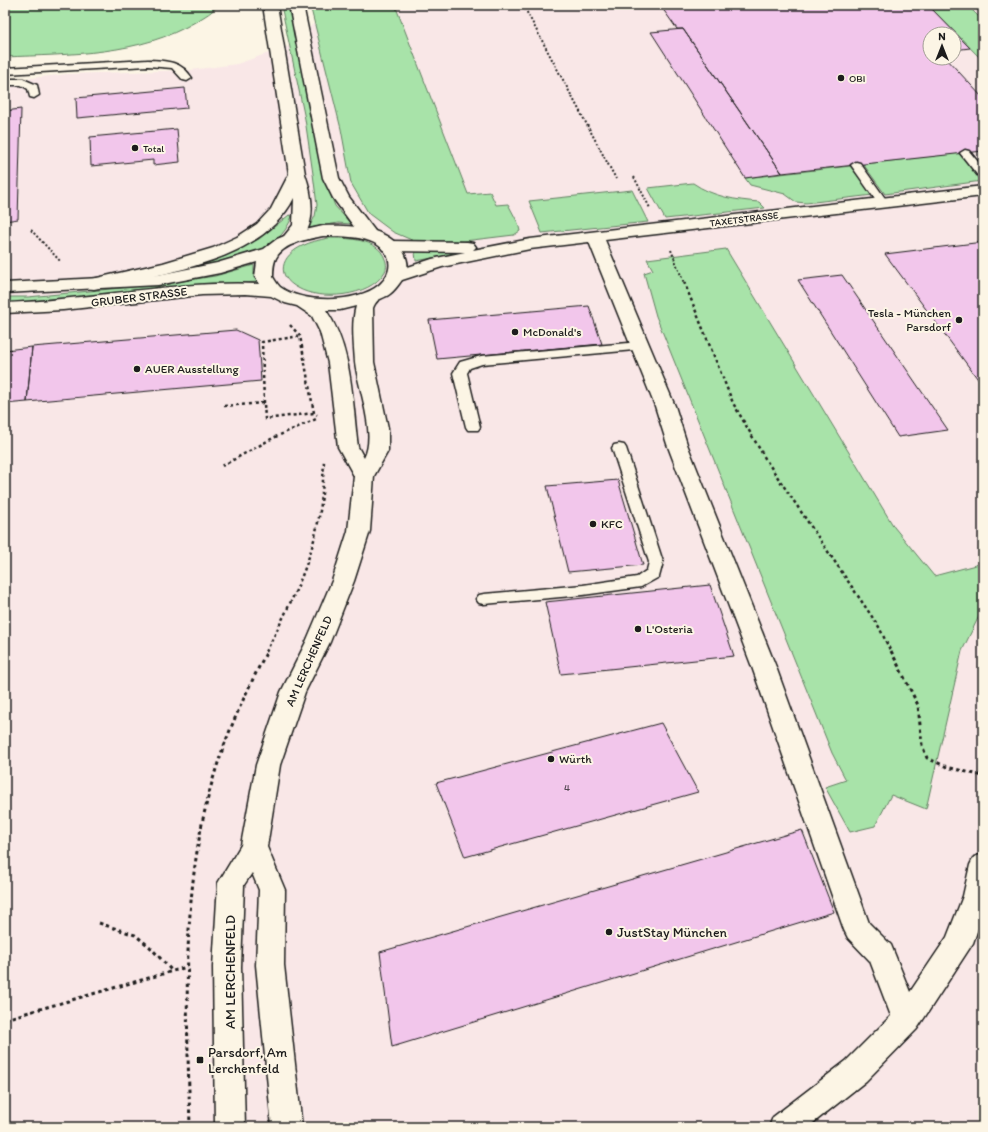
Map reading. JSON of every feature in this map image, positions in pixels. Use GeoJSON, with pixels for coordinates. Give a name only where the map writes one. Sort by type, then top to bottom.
{"type":"FeatureCollection","features":[{"type":"Feature","properties":{"kind":"main road"},"geometry":{"type":"LineString","coordinates":[[270,5],[297,174],[302,186],[303,206],[300,229],[290,240],[270,254],[266,259],[263,272],[268,285],[282,296],[305,304],[319,313],[329,332],[338,363],[348,447],[364,476]]}},
{"type":"Feature","properties":{"kind":"main road"},"geometry":{"type":"LineString","coordinates":[[296,5],[331,178],[341,198],[369,235]]}},
{"type":"Feature","properties":{"kind":"main road"},"geometry":{"type":"LineString","coordinates":[[94,284],[128,275],[166,268],[208,256],[242,240],[264,227],[278,212],[297,174]]}},
{"type":"Feature","properties":{"kind":"main road","name":"TAXETSTRASSE"},"geometry":{"type":"LineString","coordinates":[[396,276],[419,267],[506,247],[983,191]]}},
{"type":"Feature","properties":{"kind":"main road"},"geometry":{"type":"LineString","coordinates":[[290,240],[323,231],[347,231],[369,235],[389,246],[394,252],[399,264],[396,276],[386,288],[369,297],[345,304],[305,304]]}},
{"type":"Feature","properties":{"kind":"main road"},"geometry":{"type":"LineString","coordinates":[[595,236],[640,346],[764,667],[858,930],[881,954],[907,1020]]}},
{"type":"Feature","properties":{"kind":"main road","name":"TAXETSTRASSE"},"geometry":{"type":"LineString","coordinates":[[389,246],[506,247]]}},
{"type":"Feature","properties":{"kind":"main road","name":"GRUBER STRASSE"},"geometry":{"type":"LineString","coordinates":[[5,288],[158,280],[220,268],[270,254]]}},
{"type":"Feature","properties":{"kind":"main road","name":"GRUBER STRASSE"},"geometry":{"type":"LineString","coordinates":[[5,308],[83,303],[194,290],[254,288],[274,290]]}},
{"type":"Feature","properties":{"kind":"main road","name":"AM LERCHENFELD"},"geometry":{"type":"LineString","coordinates":[[230,1127],[227,968],[231,883],[254,847],[268,765],[293,692],[326,622],[342,581],[359,531],[364,476],[378,451],[378,428],[365,362],[363,325],[364,308],[369,297]]}},
{"type":"Feature","properties":{"kind":"main road"},"geometry":{"type":"LineString","coordinates":[[254,847],[272,890],[270,965],[287,1127]]}},
{"type":"Feature","properties":{"kind":"main road"},"geometry":{"type":"LineString","coordinates":[[784,1127],[856,1071],[907,1020],[959,943],[976,896],[983,865]]}},
{"type":"Feature","properties":{"kind":"lane"},"geometry":{"type":"LineString","coordinates":[[5,70],[148,63],[170,64],[182,69],[187,78]]}},
{"type":"Feature","properties":{"kind":"lane"},"geometry":{"type":"LineString","coordinates":[[5,82],[24,82],[33,87],[34,95]]}},
{"type":"Feature","properties":{"kind":"lane"},"geometry":{"type":"LineString","coordinates":[[965,153],[983,175]]}},
{"type":"Feature","properties":{"kind":"lane"},"geometry":{"type":"LineString","coordinates":[[856,165],[882,203]]}},
{"type":"Feature","properties":{"kind":"lane"},"geometry":{"type":"LineString","coordinates":[[473,427],[460,373],[465,365],[481,360],[640,346]]}},
{"type":"Feature","properties":{"kind":"lane"},"geometry":{"type":"LineString","coordinates":[[484,599],[583,590],[641,582],[654,572],[656,562],[620,448]]}},
{"type":"Feature","properties":{"kind":"path"},"geometry":{"type":"LineString","coordinates":[[523,5],[616,179]]}},
{"type":"Feature","properties":{"kind":"path"},"geometry":{"type":"LineString","coordinates":[[634,177],[671,251],[733,403],[766,460],[879,627],[918,705],[922,745],[927,758],[947,767],[983,776]]}},
{"type":"Feature","properties":{"kind":"path"},"geometry":{"type":"LineString","coordinates":[[222,466],[279,436],[321,418],[314,413],[265,419],[262,342],[300,336],[314,413]]}},
{"type":"Feature","properties":{"kind":"path"},"geometry":{"type":"LineString","coordinates":[[224,406],[264,403]]}},
{"type":"Feature","properties":{"kind":"path"},"geometry":{"type":"LineString","coordinates":[[190,1127],[187,967],[196,848],[209,792],[223,749],[247,690],[288,607],[305,567],[317,529],[322,492],[324,457]]}},
{"type":"Feature","properties":{"kind":"path"},"geometry":{"type":"LineString","coordinates":[[99,923],[135,935],[150,947],[172,971]]}},
{"type":"Feature","properties":{"kind":"path"},"geometry":{"type":"LineString","coordinates":[[5,1019],[187,967]]}},
{"type":"Feature","properties":{"kind":"shaded area"},"geometry":{"type":"Polygon","coordinates":[[[328,5],[983,5],[983,1127],[5,1127],[5,81],[68,74],[191,70],[237,64],[289,46],[321,17],[328,5]]]}},
{"type":"Feature","properties":{"kind":"green space"},"geometry":{"type":"Polygon","coordinates":[[[5,5],[218,5],[206,16],[175,32],[152,41],[128,47],[79,54],[5,57],[5,5]]]}},
{"type":"Feature","properties":{"kind":"green space"},"geometry":{"type":"Polygon","coordinates":[[[281,5],[289,5],[322,172],[335,206],[351,224],[338,223],[309,228],[315,216],[317,205],[305,119],[281,5]]]}},
{"type":"Feature","properties":{"kind":"green space"},"geometry":{"type":"Polygon","coordinates":[[[310,5],[395,5],[468,194],[490,192],[496,205],[508,204],[518,223],[520,231],[514,235],[464,241],[414,241],[393,232],[369,214],[351,183],[341,129],[310,5]]]}},
{"type":"Feature","properties":{"kind":"green space"},"geometry":{"type":"Polygon","coordinates":[[[928,5],[967,5],[983,21],[983,61],[962,40],[962,26],[949,26],[928,5]]]}},
{"type":"Feature","properties":{"kind":"green space"},"geometry":{"type":"Polygon","coordinates":[[[959,153],[982,181],[885,194],[863,164],[959,153]]]}},
{"type":"Feature","properties":{"kind":"green space"},"geometry":{"type":"Polygon","coordinates":[[[850,166],[873,195],[806,203],[796,202],[785,194],[750,185],[745,178],[850,166]]]}},
{"type":"Feature","properties":{"kind":"green space"},"geometry":{"type":"Polygon","coordinates":[[[693,183],[717,195],[733,199],[759,202],[765,208],[665,219],[648,188],[693,183]]]}},
{"type":"Feature","properties":{"kind":"green space"},"geometry":{"type":"Polygon","coordinates":[[[632,190],[648,222],[542,233],[529,201],[632,190]]]}},
{"type":"Feature","properties":{"kind":"green space"},"geometry":{"type":"Polygon","coordinates":[[[289,215],[292,216],[286,229],[276,240],[265,248],[222,263],[194,269],[191,267],[230,253],[259,239],[289,215]]]}},
{"type":"Feature","properties":{"kind":"green space"},"geometry":{"type":"Polygon","coordinates":[[[328,238],[352,239],[369,243],[376,247],[385,259],[385,271],[377,281],[356,292],[319,295],[298,288],[286,278],[284,272],[285,261],[295,250],[315,241],[328,238]]]}},
{"type":"Feature","properties":{"kind":"green space"},"geometry":{"type":"Polygon","coordinates":[[[726,249],[894,527],[934,576],[983,563],[983,608],[962,651],[926,809],[891,795],[875,826],[850,832],[825,787],[846,780],[832,753],[656,316],[644,273],[653,270],[647,259],[726,249]]]}},
{"type":"Feature","properties":{"kind":"green space"},"geometry":{"type":"Polygon","coordinates":[[[458,251],[459,253],[416,261],[415,252],[458,251]]]}},
{"type":"Feature","properties":{"kind":"green space"},"geometry":{"type":"Polygon","coordinates":[[[254,265],[254,275],[257,282],[68,300],[5,303],[5,297],[28,297],[162,284],[215,276],[254,265]]]}},
{"type":"Feature","properties":{"kind":"building","name":"OBI"},"geometry":{"type":"Polygon","coordinates":[[[660,5],[928,5],[949,26],[922,26],[922,66],[953,66],[983,98],[983,151],[782,173],[683,29],[677,29],[660,5]]]}},
{"type":"Feature","properties":{"kind":"building"},"geometry":{"type":"Polygon","coordinates":[[[683,29],[782,173],[745,178],[651,32],[683,29]]]}},
{"type":"Feature","properties":{"kind":"building","name":"OBI"},"geometry":{"type":"Polygon","coordinates":[[[962,40],[970,48],[962,49],[962,40]]]}},
{"type":"Feature","properties":{"kind":"building"},"geometry":{"type":"Polygon","coordinates":[[[185,88],[187,108],[77,118],[76,98],[185,88]]]}},
{"type":"Feature","properties":{"kind":"building"},"geometry":{"type":"Polygon","coordinates":[[[21,109],[18,219],[5,221],[5,111],[21,109]]]}},
{"type":"Feature","properties":{"kind":"building","name":"Total"},"geometry":{"type":"Polygon","coordinates":[[[177,129],[180,162],[153,165],[153,160],[91,166],[90,137],[177,129]]]}},
{"type":"Feature","properties":{"kind":"building","name":"Tesla - München Parsdorf"},"geometry":{"type":"Polygon","coordinates":[[[983,242],[983,386],[885,254],[983,242]]]}},
{"type":"Feature","properties":{"kind":"building"},"geometry":{"type":"Polygon","coordinates":[[[842,275],[948,430],[898,437],[798,280],[842,275]]]}},
{"type":"Feature","properties":{"kind":"building","name":"McDonald's"},"geometry":{"type":"Polygon","coordinates":[[[589,306],[602,344],[437,359],[429,320],[589,306]]]}},
{"type":"Feature","properties":{"kind":"building"},"geometry":{"type":"Polygon","coordinates":[[[236,330],[258,340],[261,381],[27,402],[32,347],[236,330]]]}},
{"type":"Feature","properties":{"kind":"building"},"geometry":{"type":"Polygon","coordinates":[[[32,347],[27,402],[5,404],[5,350],[32,347]]]}},
{"type":"Feature","properties":{"kind":"building","name":"KFC"},"geometry":{"type":"Polygon","coordinates":[[[618,480],[643,565],[568,572],[547,486],[618,480]]]}},
{"type":"Feature","properties":{"kind":"building","name":"L'Osteria"},"geometry":{"type":"Polygon","coordinates":[[[710,585],[734,656],[561,674],[545,602],[710,585]]]}},
{"type":"Feature","properties":{"kind":"building"},"geometry":{"type":"Polygon","coordinates":[[[661,723],[698,792],[465,857],[436,783],[661,723]]]}},
{"type":"Feature","properties":{"kind":"building","name":"JustStay München"},"geometry":{"type":"Polygon","coordinates":[[[802,830],[834,912],[392,1047],[380,952],[802,830]]]}},
{"type":"Feature","properties":{"kind":"place","name":"OBI"},"geometry":{"type":"Point","coordinates":[841,78]}},
{"type":"Feature","properties":{"kind":"place","name":"Total"},"geometry":{"type":"Point","coordinates":[135,148]}},
{"type":"Feature","properties":{"kind":"place","name":"Tesla - München Parsdorf"},"geometry":{"type":"Point","coordinates":[959,320]}},
{"type":"Feature","properties":{"kind":"place","name":"McDonald's"},"geometry":{"type":"Point","coordinates":[515,332]}},
{"type":"Feature","properties":{"kind":"place","name":"AUER Ausstellung"},"geometry":{"type":"Point","coordinates":[137,369]}},
{"type":"Feature","properties":{"kind":"place","name":"KFC"},"geometry":{"type":"Point","coordinates":[593,524]}},
{"type":"Feature","properties":{"kind":"place","name":"L'Osteria"},"geometry":{"type":"Point","coordinates":[638,629]}},
{"type":"Feature","properties":{"kind":"place","name":"Würth"},"geometry":{"type":"Point","coordinates":[551,759]}},
{"type":"Feature","properties":{"kind":"place","name":"JustStay München"},"geometry":{"type":"Point","coordinates":[609,932]}},
{"type":"Feature","properties":{"kind":"place","name":"Parsdorf, Am Lerchenfeld"},"geometry":{"type":"Point","coordinates":[200,1060]}}]}
